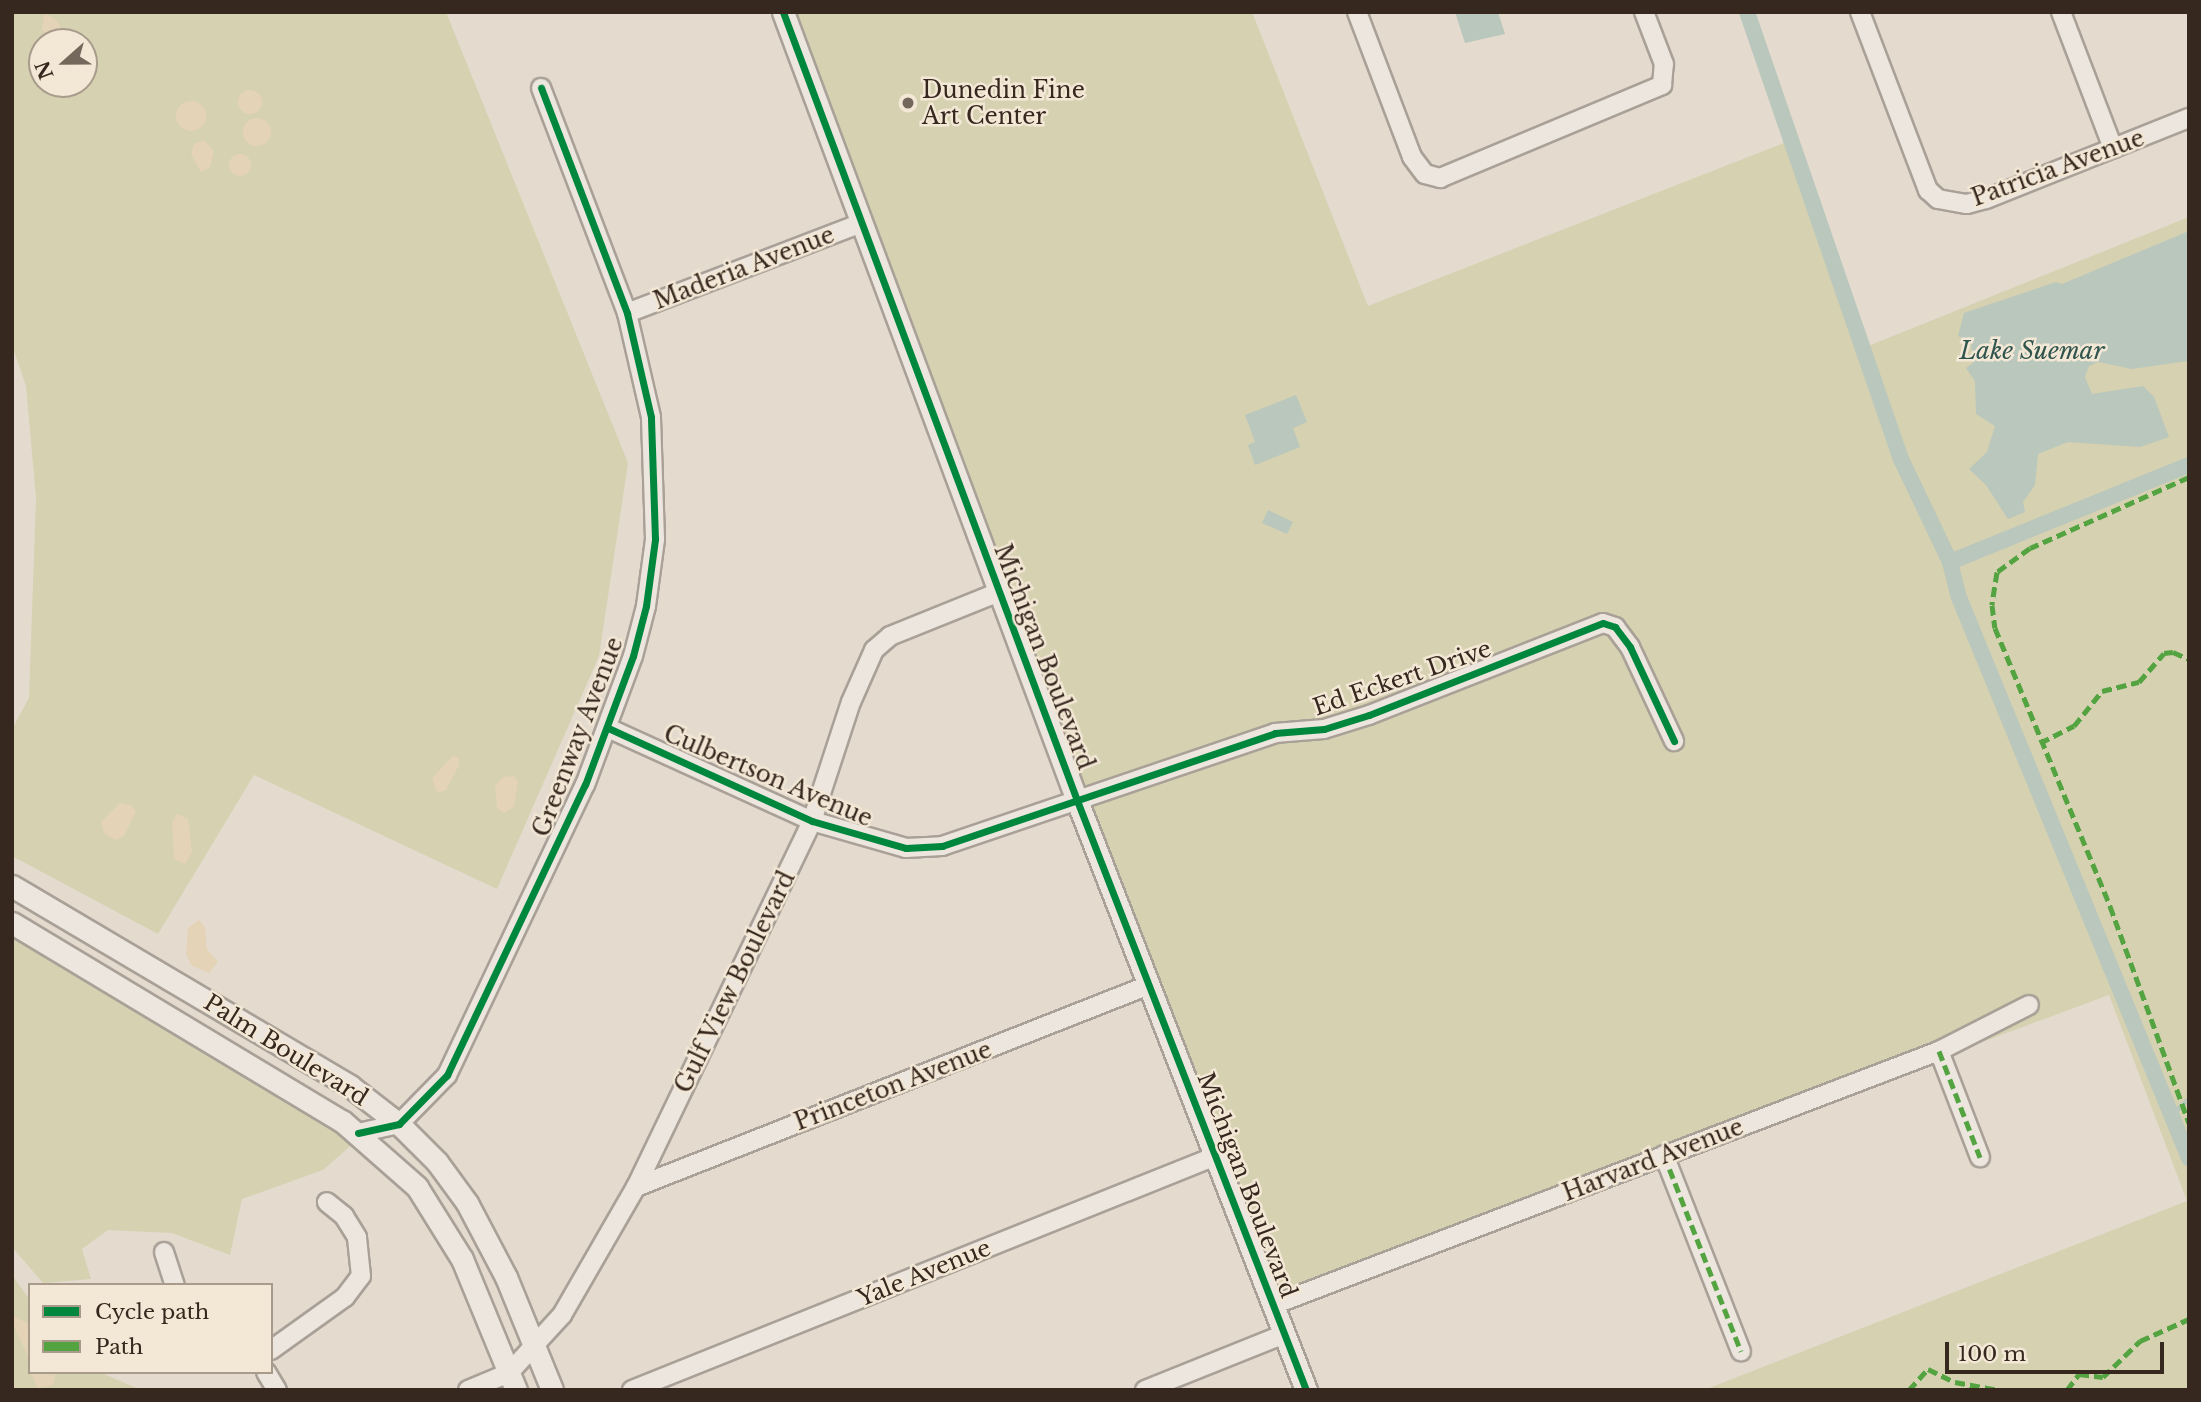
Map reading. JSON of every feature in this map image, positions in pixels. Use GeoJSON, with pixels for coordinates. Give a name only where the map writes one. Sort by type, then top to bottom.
{"type":"FeatureCollection","features":[{"type":"Feature","properties":{"kind":"street","name":"Michigan Boulevard"},"geometry":{"type":"LineString","coordinates":[[783,12],[1078,803],[1306,1390]]}},
{"type":"Feature","properties":{"kind":"street"},"geometry":{"type":"LineString","coordinates":[[1357,12],[1412,156],[1425,174],[1440,178],[1662,85],[1664,64],[1644,12]]}},
{"type":"Feature","properties":{"kind":"street","name":"Patricia Avenue"},"geometry":{"type":"LineString","coordinates":[[1860,12],[1927,190],[1938,199],[1967,204],[2189,118]]}},
{"type":"Feature","properties":{"kind":"street"},"geometry":{"type":"LineString","coordinates":[[2061,12],[2113,148]]}},
{"type":"Feature","properties":{"kind":"street","name":"Greenway Avenue"},"geometry":{"type":"LineString","coordinates":[[398,1124],[447,1075],[530,907],[608,728],[646,606],[655,539],[657,476],[651,417],[627,313],[541,88]]}},
{"type":"Feature","properties":{"kind":"street","name":"Maderia Avenue"},"geometry":{"type":"LineString","coordinates":[[627,313],[861,223]]}},
{"type":"Feature","properties":{"kind":"street","name":"Gulf View Boulevard"},"geometry":{"type":"LineString","coordinates":[[468,1390],[512,1382],[535,1344],[562,1315],[636,1187],[812,821],[859,682],[874,650],[890,636],[999,592]]}},
{"type":"Feature","properties":{"kind":"street","name":"Ed Eckert Drive"},"geometry":{"type":"LineString","coordinates":[[1078,803],[1275,733],[1324,730],[1369,715],[1603,623],[1615,627],[1630,647],[1674,741]]}},
{"type":"Feature","properties":{"kind":"street","name":"Culbertson Avenue"},"geometry":{"type":"LineString","coordinates":[[608,728],[812,821],[906,848],[942,846],[1078,803]]}},
{"type":"Feature","properties":{"kind":"street","name":"Palm Boulevard"},"geometry":{"type":"LineString","coordinates":[[12,886],[350,1086],[398,1124],[437,1162],[467,1202],[535,1344],[552,1390]]}},
{"type":"Feature","properties":{"kind":"street"},"geometry":{"type":"LineString","coordinates":[[56,948],[72,920]]}},
{"type":"Feature","properties":{"kind":"street","name":"Palm Boulevard"},"geometry":{"type":"LineString","coordinates":[[12,923],[358,1133],[417,1187],[446,1227],[512,1382]]}},
{"type":"Feature","properties":{"kind":"street","name":"Princeton Avenue"},"geometry":{"type":"LineString","coordinates":[[636,1187],[1149,985]]}},
{"type":"Feature","properties":{"kind":"street","name":"Harvard Avenue"},"geometry":{"type":"LineString","coordinates":[[1273,1305],[1939,1051],[2029,1005]]}},
{"type":"Feature","properties":{"kind":"street"},"geometry":{"type":"LineString","coordinates":[[1939,1051],[1980,1157]]}},
{"type":"Feature","properties":{"kind":"street"},"geometry":{"type":"LineString","coordinates":[[358,1133],[398,1124]]}},
{"type":"Feature","properties":{"kind":"street"},"geometry":{"type":"LineString","coordinates":[[1664,1155],[1741,1351]]}},
{"type":"Feature","properties":{"kind":"street","name":"Yale Avenue"},"geometry":{"type":"LineString","coordinates":[[632,1390],[1216,1156]]}},
{"type":"Feature","properties":{"kind":"street"},"geometry":{"type":"LineString","coordinates":[[273,1349],[345,1297],[361,1276],[357,1237],[344,1216],[327,1202]]}},
{"type":"Feature","properties":{"kind":"street"},"geometry":{"type":"LineString","coordinates":[[164,1252],[173,1283]]}},
{"type":"Feature","properties":{"kind":"street"},"geometry":{"type":"LineString","coordinates":[[1145,1390],[1284,1335]]}},
{"type":"Feature","properties":{"kind":"street"},"geometry":{"type":"LineString","coordinates":[[267,1374],[277,1390]]}},
{"type":"Feature","properties":{"kind":"shaded area"},"geometry":{"type":"Polygon","coordinates":[[[12,12],[446,12],[628,463],[599,656],[497,889],[254,775],[158,934],[12,856],[12,729],[29,698],[36,498],[26,386],[12,345],[12,12]]]}},
{"type":"Feature","properties":{"kind":"shaded area"},"geometry":{"type":"Polygon","coordinates":[[[785,12],[1252,12],[1368,306],[1794,139],[1868,346],[2189,217],[2189,1390],[1704,1390],[2187,1201],[2109,995],[1273,1305],[785,12]]]}},
{"type":"Feature","properties":{"kind":"shaded area"},"geometry":{"type":"Polygon","coordinates":[[[12,933],[286,1096],[355,1142],[323,1170],[242,1199],[230,1255],[172,1233],[108,1230],[82,1249],[91,1279],[43,1283],[12,1247],[12,933]]]}},
{"type":"Feature","properties":{"kind":"shaded area"},"geometry":{"type":"Polygon","coordinates":[[[12,1275],[28,1297],[28,1374],[104,1374],[141,1390],[12,1390],[12,1275]]]}},
{"type":"Feature","properties":{"kind":"sand"},"geometry":{"type":"Polygon","coordinates":[[[44,13],[56,20],[61,28],[42,28],[44,13]]]}},
{"type":"Feature","properties":{"kind":"sand"},"geometry":{"type":"Polygon","coordinates":[[[250,90],[259,93],[262,102],[259,111],[250,114],[241,111],[238,102],[241,93],[250,90]]]}},
{"type":"Feature","properties":{"kind":"sand"},"geometry":{"type":"Polygon","coordinates":[[[191,101],[197,102],[205,110],[205,122],[197,130],[191,131],[185,130],[177,122],[176,116],[177,110],[185,102],[191,101]]]}},
{"type":"Feature","properties":{"kind":"sand"},"geometry":{"type":"Polygon","coordinates":[[[257,118],[267,122],[271,132],[267,142],[257,146],[247,142],[243,132],[247,122],[257,118]]]}},
{"type":"Feature","properties":{"kind":"sand"},"geometry":{"type":"Polygon","coordinates":[[[204,140],[214,151],[210,167],[201,172],[191,154],[194,144],[204,140]]]}},
{"type":"Feature","properties":{"kind":"sand"},"geometry":{"type":"Polygon","coordinates":[[[240,154],[248,157],[251,165],[248,173],[240,176],[232,173],[229,165],[232,157],[240,154]]]}},
{"type":"Feature","properties":{"kind":"sand"},"geometry":{"type":"Polygon","coordinates":[[[453,756],[459,758],[459,765],[446,790],[437,793],[432,778],[453,756]]]}},
{"type":"Feature","properties":{"kind":"sand"},"geometry":{"type":"Polygon","coordinates":[[[514,776],[518,781],[514,807],[504,813],[497,808],[495,786],[503,777],[514,776]]]}},
{"type":"Feature","properties":{"kind":"sand"},"geometry":{"type":"Polygon","coordinates":[[[120,803],[131,805],[136,811],[124,836],[115,840],[104,833],[101,822],[120,803]]]}},
{"type":"Feature","properties":{"kind":"sand"},"geometry":{"type":"Polygon","coordinates":[[[177,814],[188,819],[192,852],[185,864],[174,859],[172,822],[177,814]]]}},
{"type":"Feature","properties":{"kind":"sand"},"geometry":{"type":"Polygon","coordinates":[[[199,920],[205,927],[207,949],[218,962],[209,973],[192,966],[186,954],[188,928],[199,920]]]}},
{"type":"Feature","properties":{"kind":"sand"},"geometry":{"type":"Polygon","coordinates":[[[14,1317],[28,1323],[28,1357],[12,1322],[14,1317]]]}},
{"type":"Feature","properties":{"kind":"sand"},"geometry":{"type":"Polygon","coordinates":[[[31,1374],[56,1374],[53,1385],[38,1388],[31,1374]]]}},
{"type":"Feature","properties":{"kind":"water"},"geometry":{"type":"Polygon","coordinates":[[[1455,12],[1498,12],[1505,34],[1465,43],[1455,12]]]}},
{"type":"Feature","properties":{"kind":"water","name":"Lake Suemar"},"geometry":{"type":"Polygon","coordinates":[[[2189,231],[2189,402],[2187,361],[2132,369],[2098,362],[2089,366],[2085,377],[2092,394],[2143,386],[2154,397],[2169,437],[2140,447],[2068,442],[2038,454],[2035,485],[2023,502],[2025,512],[2008,519],[1986,485],[1969,469],[1987,452],[1995,426],[1976,414],[1975,381],[1966,368],[1973,363],[1971,343],[1958,336],[1964,313],[2056,282],[2062,284],[2189,231]]]}},
{"type":"Feature","properties":{"kind":"water"},"geometry":{"type":"Polygon","coordinates":[[[1296,395],[1307,422],[1293,428],[1300,447],[1255,465],[1248,445],[1255,442],[1245,415],[1296,395]]]}},
{"type":"Feature","properties":{"kind":"water"},"geometry":{"type":"Polygon","coordinates":[[[1268,510],[1293,522],[1287,534],[1262,523],[1268,510]]]}},
{"type":"Feature","properties":{"kind":"waterway"},"geometry":{"type":"LineString","coordinates":[[1747,12],[1900,457],[1950,562],[1958,595],[2189,1158]]}},
{"type":"Feature","properties":{"kind":"waterway"},"geometry":{"type":"LineString","coordinates":[[1950,562],[2189,465]]}},
{"type":"Feature","properties":{"kind":"waterway"},"geometry":{"type":"LineString","coordinates":[[2172,1114],[2189,1098]]}},
{"type":"Feature","properties":{"kind":"marked path"},"geometry":{"type":"LineString","coordinates":[[2189,477],[2030,548],[1997,572],[1992,605],[1995,628],[2110,906],[2189,1123]]}},
{"type":"Feature","properties":{"kind":"marked path"},"geometry":{"type":"LineString","coordinates":[[2040,743],[2074,726],[2102,691],[2139,682],[2164,653],[2173,652],[2189,659]]}},
{"type":"Feature","properties":{"kind":"marked path"},"geometry":{"type":"LineString","coordinates":[[1939,1051],[1980,1157]]}},
{"type":"Feature","properties":{"kind":"marked path"},"geometry":{"type":"LineString","coordinates":[[1664,1155],[1741,1351]]}},
{"type":"Feature","properties":{"kind":"marked path"},"geometry":{"type":"LineString","coordinates":[[2067,1390],[2079,1374],[2103,1377],[2140,1341],[2189,1319]]}},
{"type":"Feature","properties":{"kind":"marked path"},"geometry":{"type":"LineString","coordinates":[[1909,1390],[1928,1369],[1955,1382],[1998,1390]]}},
{"type":"Feature","properties":{"kind":"cycle path"},"geometry":{"type":"LineString","coordinates":[[783,12],[1078,803],[1306,1390]]}},
{"type":"Feature","properties":{"kind":"cycle path"},"geometry":{"type":"LineString","coordinates":[[358,1133],[399,1124],[447,1075],[585,785],[633,656],[646,606],[655,539],[651,417],[627,313],[541,88]]}},
{"type":"Feature","properties":{"kind":"cycle path"},"geometry":{"type":"LineString","coordinates":[[608,728],[812,821],[906,848],[942,846],[1275,733],[1324,729],[1369,715],[1603,623],[1615,627],[1630,647],[1674,741]]}},
{"type":"Feature","properties":{"kind":"place","name":"Dunedin Fine Art Center"},"geometry":{"type":"Point","coordinates":[908,103]}}]}
